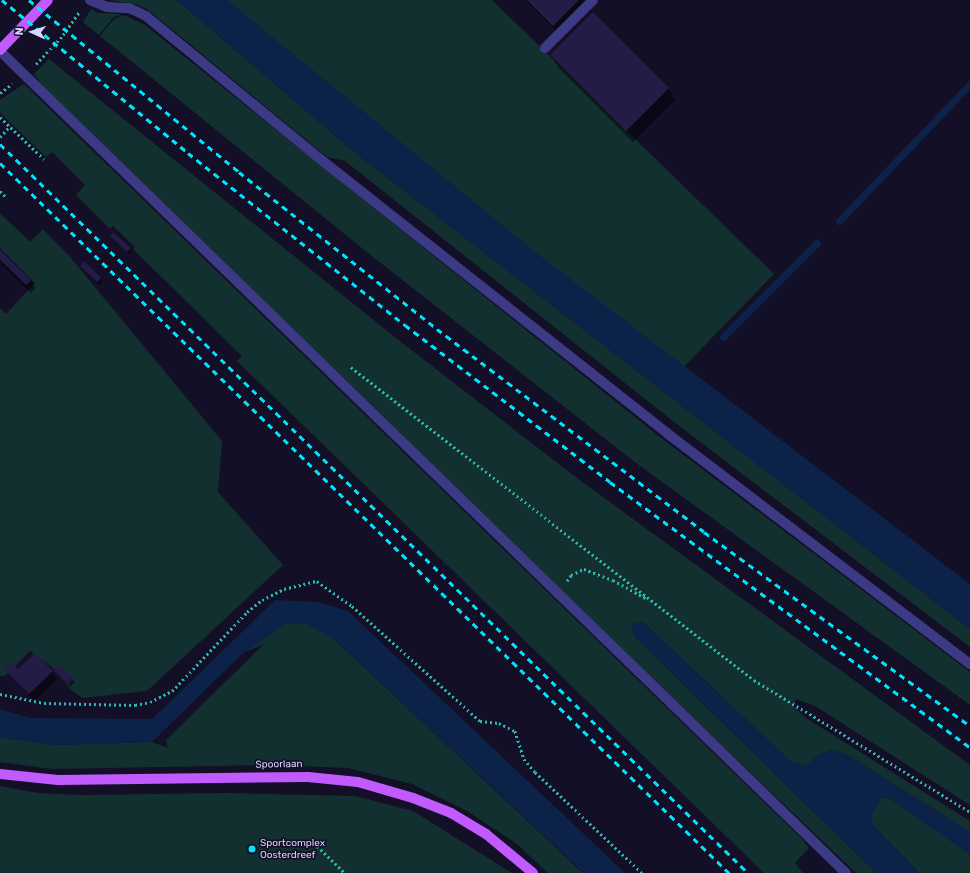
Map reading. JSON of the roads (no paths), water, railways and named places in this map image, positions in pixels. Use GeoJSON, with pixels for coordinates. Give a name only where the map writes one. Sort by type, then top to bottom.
{"type":"FeatureCollection","features":[{"type":"Feature","properties":{"kind":"main road"},"geometry":{"type":"LineString","coordinates":[[0,50],[48,0]]}},
{"type":"Feature","properties":{"kind":"main road","name":"Spoorlaan"},"geometry":{"type":"LineString","coordinates":[[0,774],[58,780],[308,777],[358,782],[413,798],[451,813],[486,834],[533,873]]}},
{"type":"Feature","properties":{"kind":"lane"},"geometry":{"type":"LineString","coordinates":[[545,48],[593,0]]}},
{"type":"Feature","properties":{"kind":"lane"},"geometry":{"type":"LineString","coordinates":[[86,3],[107,7],[129,8],[146,16],[324,162],[662,429],[970,664]]}},
{"type":"Feature","properties":{"kind":"lane"},"geometry":{"type":"LineString","coordinates":[[0,50],[846,873]]}},
{"type":"Feature","properties":{"kind":"water"},"geometry":{"type":"Polygon","coordinates":[[[177,0],[227,0],[539,255],[970,584],[970,629],[353,151],[177,0]]]}},
{"type":"Feature","properties":{"kind":"water"},"geometry":{"type":"Polygon","coordinates":[[[275,600],[319,602],[348,611],[625,873],[584,873],[335,640],[308,624],[285,624],[243,653],[152,742],[55,745],[0,737],[0,709],[30,718],[152,719],[275,600]]]}},
{"type":"Feature","properties":{"kind":"water"},"geometry":{"type":"Polygon","coordinates":[[[643,622],[791,762],[803,766],[809,764],[818,755],[831,750],[844,753],[970,832],[970,854],[888,798],[882,797],[871,816],[873,825],[919,873],[876,873],[635,637],[631,629],[633,623],[643,622]]]}},
{"type":"Feature","properties":{"kind":"waterway"},"geometry":{"type":"LineString","coordinates":[[839,221],[970,84]]}},
{"type":"Feature","properties":{"kind":"waterway"},"geometry":{"type":"LineString","coordinates":[[723,337],[817,243]]}},
{"type":"Feature","properties":{"kind":"railway"},"geometry":{"type":"LineString","coordinates":[[2,0],[188,153],[405,325],[610,482],[970,747]]}},
{"type":"Feature","properties":{"kind":"railway"},"geometry":{"type":"LineString","coordinates":[[29,0],[239,172],[437,329],[704,532],[970,726]]}},
{"type":"Feature","properties":{"kind":"railway"},"geometry":{"type":"LineString","coordinates":[[0,144],[748,873]]}},
{"type":"Feature","properties":{"kind":"railway"},"geometry":{"type":"LineString","coordinates":[[0,163],[729,873]]}},
{"type":"Feature","properties":{"kind":"place","name":"Sportcomplex Oosterdreef"},"geometry":{"type":"Point","coordinates":[252,849]}}]}
